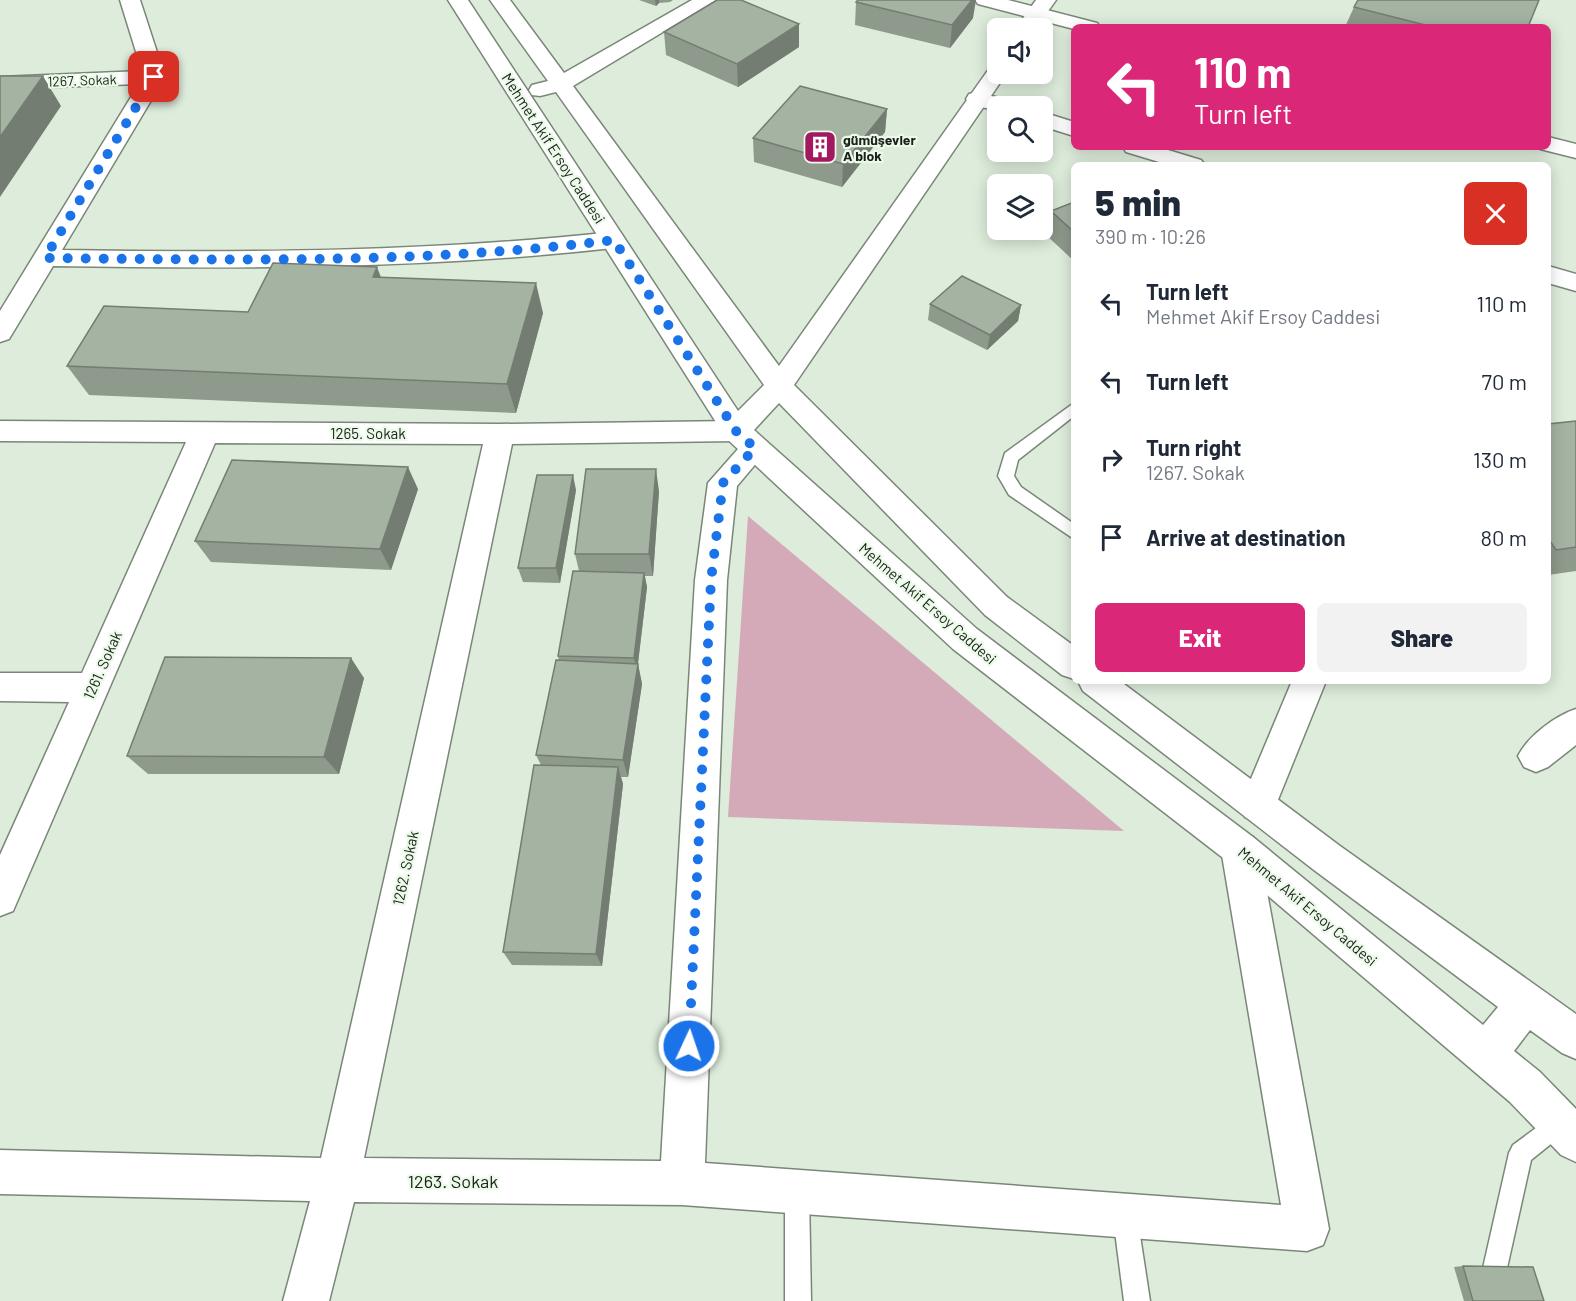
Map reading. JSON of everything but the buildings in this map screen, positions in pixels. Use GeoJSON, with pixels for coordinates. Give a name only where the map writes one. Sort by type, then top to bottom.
{"type":"FeatureCollection","features":[{"type":"Feature","properties":{"kind":"street"},"geometry":{"type":"LineString","coordinates":[[0,333],[154,77],[130,0]]}},
{"type":"Feature","properties":{"kind":"street","name":"Mehmet Akif Ersoy Caddesi"},"geometry":{"type":"LineString","coordinates":[[458,0],[746,440],[965,639],[1240,849],[1524,1087],[1568,1132]]}},
{"type":"Feature","properties":{"kind":"street"},"geometry":{"type":"LineString","coordinates":[[500,0],[779,386],[996,606],[1071,663]]}},
{"type":"Feature","properties":{"kind":"street"},"geometry":{"type":"LineString","coordinates":[[522,97],[561,84],[706,0]]}},
{"type":"Feature","properties":{"kind":"street"},"geometry":{"type":"LineString","coordinates":[[985,0],[1078,24]]}},
{"type":"Feature","properties":{"kind":"street","name":"1267. Sokak"},"geometry":{"type":"LineString","coordinates":[[0,83],[154,77]]}},
{"type":"Feature","properties":{"kind":"street"},"geometry":{"type":"LineString","coordinates":[[682,1183],[711,580],[723,483],[779,386],[988,84]]}},
{"type":"Feature","properties":{"kind":"street"},"geometry":{"type":"LineString","coordinates":[[977,99],[987,102]]}},
{"type":"Feature","properties":{"kind":"street"},"geometry":{"type":"LineString","coordinates":[[1053,122],[1071,128]]}},
{"type":"Feature","properties":{"kind":"street"},"geometry":{"type":"LineString","coordinates":[[1551,145],[1576,151]]}},
{"type":"Feature","properties":{"kind":"street"},"geometry":{"type":"LineString","coordinates":[[1144,150],[1182,162]]}},
{"type":"Feature","properties":{"kind":"street"},"geometry":{"type":"LineString","coordinates":[[45,258],[385,257],[519,252],[614,240]]}},
{"type":"Feature","properties":{"kind":"street"},"geometry":{"type":"LineString","coordinates":[[1551,275],[1576,283]]}},
{"type":"Feature","properties":{"kind":"street","name":"1265. Sokak"},"geometry":{"type":"LineString","coordinates":[[0,431],[500,434],[746,440]]}},
{"type":"Feature","properties":{"kind":"street","name":"1261. Sokak"},"geometry":{"type":"LineString","coordinates":[[0,898],[205,432]]}},
{"type":"Feature","properties":{"kind":"street","name":"1262. Sokak"},"geometry":{"type":"LineString","coordinates":[[306,1301],[338,1180],[500,434]]}},
{"type":"Feature","properties":{"kind":"street"},"geometry":{"type":"LineString","coordinates":[[1099,684],[1525,1005],[1576,1039]]}},
{"type":"Feature","properties":{"kind":"street"},"geometry":{"type":"LineString","coordinates":[[1258,805],[1305,684]]}},
{"type":"Feature","properties":{"kind":"street"},"geometry":{"type":"LineString","coordinates":[[0,687],[92,688]]}},
{"type":"Feature","properties":{"kind":"street"},"geometry":{"type":"LineString","coordinates":[[1536,756],[1576,724]]}},
{"type":"Feature","properties":{"kind":"street","name":"1263. Sokak"},"geometry":{"type":"LineString","coordinates":[[0,1172],[338,1180],[682,1183],[1307,1229],[1240,849]]}},
{"type":"Feature","properties":{"kind":"street"},"geometry":{"type":"LineString","coordinates":[[1485,1055],[1525,1005]]}},
{"type":"Feature","properties":{"kind":"lane"},"geometry":{"type":"LineString","coordinates":[[1071,410],[1011,457],[1006,476],[1015,491],[1071,531]]}},
{"type":"Feature","properties":{"kind":"lane"},"geometry":{"type":"LineString","coordinates":[[1495,1268],[1521,1153],[1568,1132]]}},
{"type":"Feature","properties":{"kind":"lane"},"geometry":{"type":"LineString","coordinates":[[797,1192],[798,1301]]}},
{"type":"Feature","properties":{"kind":"lane"},"geometry":{"type":"LineString","coordinates":[[1125,1216],[1137,1301]]}},
{"type":"Feature","properties":{"kind":"shaded area"},"geometry":{"type":"Polygon","coordinates":[[[748,516],[1124,831],[728,817],[748,516]]]}},
{"type":"Feature","properties":{"kind":"place","name":"gümüşevler A blok"},"geometry":{"type":"Point","coordinates":[820,147]}},
{"type":"Feature","properties":{"kind":"route"},"geometry":{"type":"LineString","coordinates":[[154,77],[45,258],[264,260],[375,258],[519,252],[614,240],[736,431],[755,448],[723,483],[711,580],[689,1046]]}}]}
